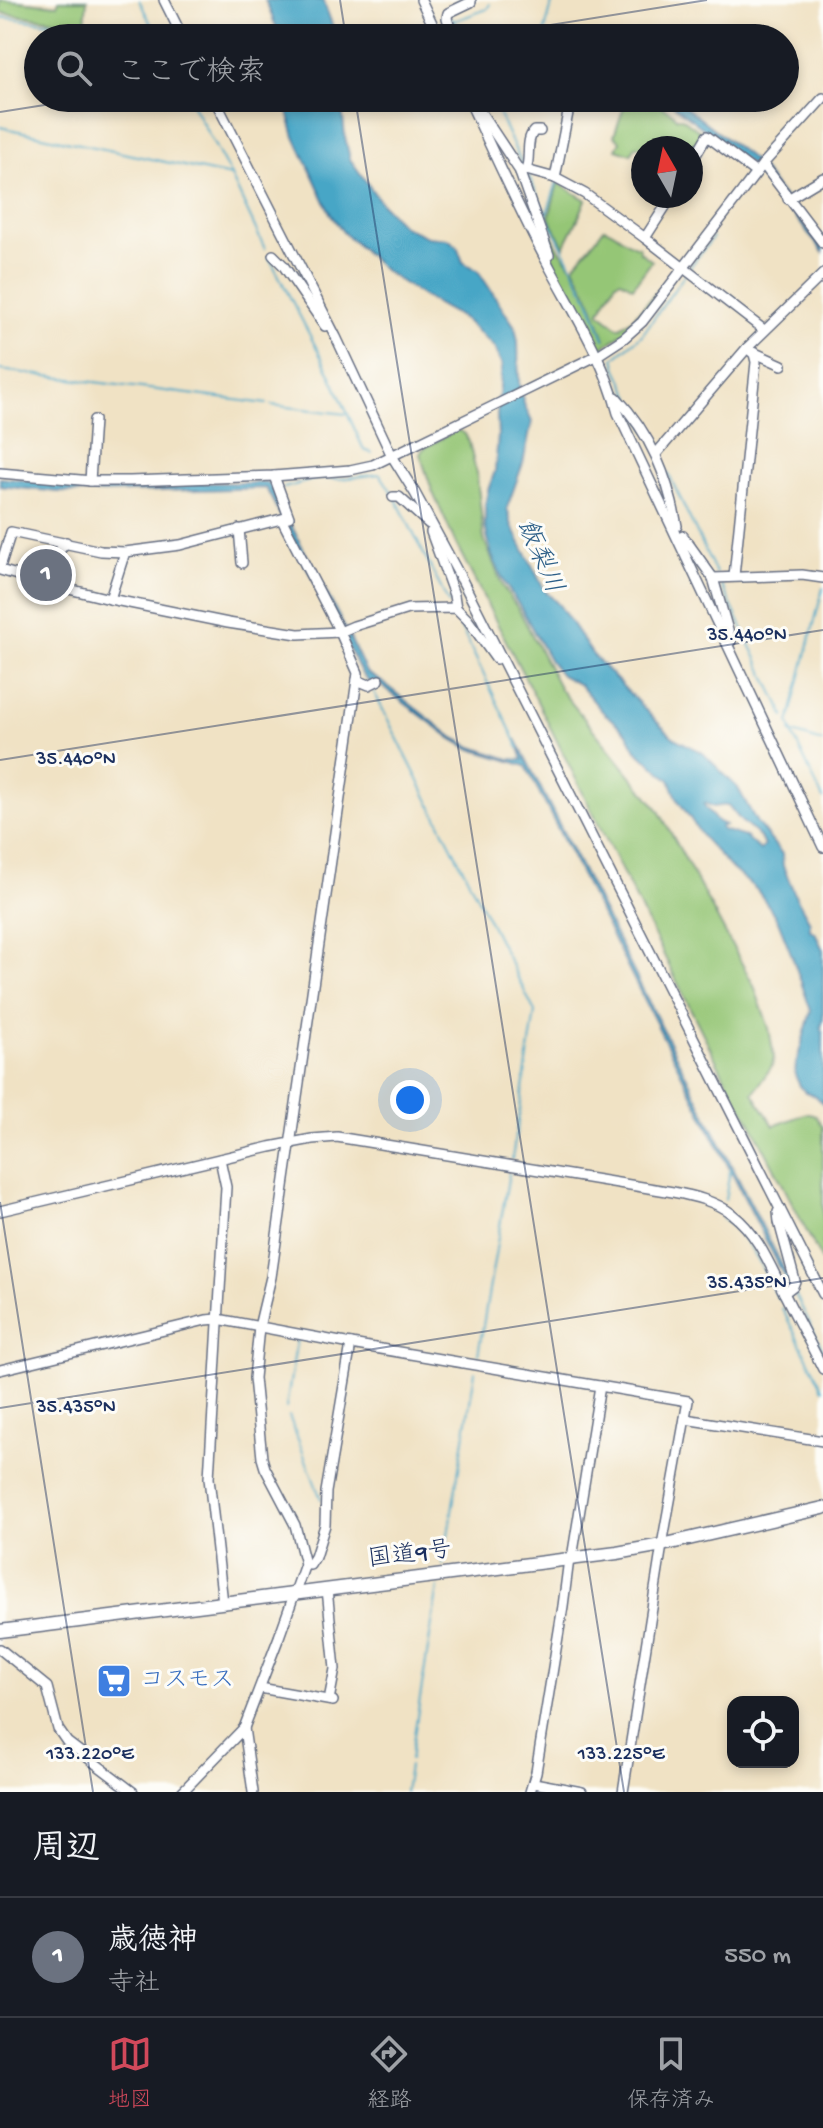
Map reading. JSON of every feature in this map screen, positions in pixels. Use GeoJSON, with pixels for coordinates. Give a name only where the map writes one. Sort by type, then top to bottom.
{"type":"FeatureCollection","features":[{"type":"Feature","properties":{"kind":"highway","name":"国道9号"},"geometry":{"type":"LineString","coordinates":[[0,1631],[662,1545],[823,1508]]}},
{"type":"Feature","properties":{"kind":"street"},"geometry":{"type":"LineString","coordinates":[[164,0],[176,24]]}},
{"type":"Feature","properties":{"kind":"street"},"geometry":{"type":"LineString","coordinates":[[421,0],[432,24]]}},
{"type":"Feature","properties":{"kind":"street"},"geometry":{"type":"LineString","coordinates":[[449,24],[448,13],[471,2]]}},
{"type":"Feature","properties":{"kind":"street"},"geometry":{"type":"LineString","coordinates":[[0,473],[90,481],[274,476],[350,470],[373,465],[594,357],[624,338],[642,322],[759,169],[823,98]]}},
{"type":"Feature","properties":{"kind":"street"},"geometry":{"type":"LineString","coordinates":[[221,112],[823,1294]]}},
{"type":"Feature","properties":{"kind":"street"},"geometry":{"type":"LineString","coordinates":[[478,112],[594,357],[614,395],[645,434],[656,454],[665,475],[677,533]]}},
{"type":"Feature","properties":{"kind":"street"},"geometry":{"type":"LineString","coordinates":[[480,112],[523,171],[554,274]]}},
{"type":"Feature","properties":{"kind":"street"},"geometry":{"type":"LineString","coordinates":[[555,178],[568,112]]}},
{"type":"Feature","properties":{"kind":"street"},"geometry":{"type":"LineString","coordinates":[[523,171],[529,163],[531,135],[534,131],[540,131]]}},
{"type":"Feature","properties":{"kind":"street"},"geometry":{"type":"LineString","coordinates":[[703,143],[707,136],[759,169],[823,243]]}},
{"type":"Feature","properties":{"kind":"street"},"geometry":{"type":"LineString","coordinates":[[523,171],[555,178],[585,194],[764,330]]}},
{"type":"Feature","properties":{"kind":"street"},"geometry":{"type":"LineString","coordinates":[[788,199],[823,178]]}},
{"type":"Feature","properties":{"kind":"street"},"geometry":{"type":"LineString","coordinates":[[645,238],[664,208]]}},
{"type":"Feature","properties":{"kind":"street"},"geometry":{"type":"LineString","coordinates":[[273,255],[332,337],[336,337]]}},
{"type":"Feature","properties":{"kind":"street"},"geometry":{"type":"LineString","coordinates":[[656,454],[750,350],[764,330],[823,274]]}},
{"type":"Feature","properties":{"kind":"street"},"geometry":{"type":"LineString","coordinates":[[750,350],[782,365]]}},
{"type":"Feature","properties":{"kind":"street"},"geometry":{"type":"LineString","coordinates":[[734,576],[756,362],[750,350]]}},
{"type":"Feature","properties":{"kind":"street"},"geometry":{"type":"LineString","coordinates":[[614,395],[618,413],[823,847]]}},
{"type":"Feature","properties":{"kind":"street"},"geometry":{"type":"LineString","coordinates":[[90,481],[94,420]]}},
{"type":"Feature","properties":{"kind":"street"},"geometry":{"type":"LineString","coordinates":[[274,476],[289,514],[284,519],[180,545],[125,552],[101,551],[11,532],[0,568],[110,599],[298,634],[343,631],[403,610],[456,608]]}},
{"type":"Feature","properties":{"kind":"street"},"geometry":{"type":"LineString","coordinates":[[394,497],[404,501],[430,524],[456,608],[499,664],[504,665]]}},
{"type":"Feature","properties":{"kind":"street"},"geometry":{"type":"LineString","coordinates":[[182,1792],[244,1728],[305,1564],[295,1525],[263,1463],[254,1378],[357,668],[343,631],[284,519]]}},
{"type":"Feature","properties":{"kind":"street"},"geometry":{"type":"LineString","coordinates":[[239,529],[242,563]]}},
{"type":"Feature","properties":{"kind":"street"},"geometry":{"type":"LineString","coordinates":[[677,533],[682,535],[713,578],[732,642],[731,650]]}},
{"type":"Feature","properties":{"kind":"street"},"geometry":{"type":"LineString","coordinates":[[48,584],[55,557],[66,542]]}},
{"type":"Feature","properties":{"kind":"street"},"geometry":{"type":"LineString","coordinates":[[110,599],[125,552]]}},
{"type":"Feature","properties":{"kind":"street"},"geometry":{"type":"LineString","coordinates":[[713,578],[802,575],[823,578]]}},
{"type":"Feature","properties":{"kind":"street"},"geometry":{"type":"LineString","coordinates":[[357,680],[374,683]]}},
{"type":"Feature","properties":{"kind":"street"},"geometry":{"type":"LineString","coordinates":[[0,1211],[312,1139],[348,1138],[649,1188],[698,1198],[729,1211],[750,1231],[823,1369]]}},
{"type":"Feature","properties":{"kind":"street"},"geometry":{"type":"LineString","coordinates":[[220,1159],[226,1187],[209,1478],[223,1603]]}},
{"type":"Feature","properties":{"kind":"street"},"geometry":{"type":"LineString","coordinates":[[780,1209],[779,1222],[795,1281],[784,1293]]}},
{"type":"Feature","properties":{"kind":"street"},"geometry":{"type":"LineString","coordinates":[[0,1370],[218,1319],[688,1401],[623,1792]]}},
{"type":"Feature","properties":{"kind":"street"},"geometry":{"type":"LineString","coordinates":[[305,1564],[310,1565],[315,1557],[325,1525],[326,1492],[351,1344]]}},
{"type":"Feature","properties":{"kind":"street"},"geometry":{"type":"LineString","coordinates":[[582,1792],[532,1788],[600,1386]]}},
{"type":"Feature","properties":{"kind":"street"},"geometry":{"type":"LineString","coordinates":[[685,1419],[823,1441]]}},
{"type":"Feature","properties":{"kind":"street"},"geometry":{"type":"LineString","coordinates":[[260,1688],[331,1701],[335,1669],[327,1589]]}},
{"type":"Feature","properties":{"kind":"street"},"geometry":{"type":"LineString","coordinates":[[0,1649],[44,1683],[58,1729],[67,1742],[133,1792]]}},
{"type":"Feature","properties":{"kind":"street"},"geometry":{"type":"LineString","coordinates":[[244,1728],[253,1792]]}},
{"type":"Feature","properties":{"kind":"green space"},"geometry":{"type":"Polygon","coordinates":[[[0,0],[57,5],[59,0],[87,0],[85,24],[0,13],[0,0]]]}},
{"type":"Feature","properties":{"kind":"green space"},"geometry":{"type":"Polygon","coordinates":[[[622,112],[671,112],[703,134],[631,136],[631,154],[616,149],[620,141],[614,136],[622,112]]]}},
{"type":"Feature","properties":{"kind":"green space"},"geometry":{"type":"Polygon","coordinates":[[[525,182],[591,304],[604,339],[592,303],[574,266],[604,228],[639,247],[640,252],[652,261],[633,287],[621,280],[616,282],[600,311],[619,328],[632,319],[670,277],[640,317],[602,348],[598,347],[558,273],[525,182]]]}},
{"type":"Feature","properties":{"kind":"green space"},"geometry":{"type":"Polygon","coordinates":[[[558,183],[586,200],[564,247],[549,217],[558,183]]]}},
{"type":"Feature","properties":{"kind":"green space"},"geometry":{"type":"Polygon","coordinates":[[[455,431],[465,434],[469,442],[477,477],[484,539],[503,587],[519,610],[560,689],[658,809],[754,986],[769,1028],[774,1057],[772,1066],[753,1093],[774,1126],[807,1113],[816,1116],[823,1126],[823,1263],[729,1086],[433,493],[420,454],[423,449],[455,431]]]}},
{"type":"Feature","properties":{"kind":"water"},"geometry":{"type":"Polygon","coordinates":[[[265,0],[323,0],[332,24],[275,24],[265,0]]]}},
{"type":"Feature","properties":{"kind":"water"},"geometry":{"type":"Polygon","coordinates":[[[288,112],[342,112],[350,159],[382,204],[403,226],[427,237],[448,239],[457,246],[463,262],[478,271],[515,327],[519,385],[532,422],[523,463],[507,508],[512,526],[545,591],[559,605],[593,655],[674,738],[703,753],[738,788],[757,823],[782,854],[783,866],[810,922],[810,930],[815,932],[823,950],[823,1104],[816,1096],[805,1092],[795,1075],[811,1011],[778,921],[757,890],[704,839],[678,800],[670,780],[636,750],[627,733],[602,711],[580,685],[561,675],[550,661],[492,556],[485,526],[485,505],[495,471],[502,365],[494,347],[464,319],[385,271],[343,232],[331,215],[295,137],[288,112]],[[704,805],[716,821],[725,825],[720,827],[722,830],[745,837],[760,850],[764,846],[760,837],[728,805],[704,805]]]}},
{"type":"Feature","properties":{"kind":"water"},"geometry":{"type":"Polygon","coordinates":[[[682,112],[692,112],[757,163],[823,252],[764,177],[682,112]]]}},
{"type":"Feature","properties":{"kind":"water"},"geometry":{"type":"Polygon","coordinates":[[[0,478],[87,487],[269,483],[366,672],[454,738],[470,746],[509,759],[523,760],[516,739],[792,1285],[789,1286],[526,766],[468,748],[452,739],[379,684],[369,682],[362,674],[266,488],[58,492],[0,486],[0,478]]]}},
{"type":"Feature","properties":{"kind":"waterway"},"geometry":{"type":"LineString","coordinates":[[139,0],[151,24]]}},
{"type":"Feature","properties":{"kind":"waterway"},"geometry":{"type":"LineString","coordinates":[[547,24],[553,0]]}},
{"type":"Feature","properties":{"kind":"waterway"},"geometry":{"type":"LineString","coordinates":[[454,21],[487,9],[490,4]]}},
{"type":"Feature","properties":{"kind":"waterway"},"geometry":{"type":"LineString","coordinates":[[0,17],[59,24]]}},
{"type":"Feature","properties":{"kind":"waterway"},"geometry":{"type":"LineString","coordinates":[[452,18],[455,24]]}},
{"type":"Feature","properties":{"kind":"waterway"},"geometry":{"type":"LineString","coordinates":[[197,112],[265,249]]}},
{"type":"Feature","properties":{"kind":"waterway"},"geometry":{"type":"LineString","coordinates":[[496,112],[523,166]]}},
{"type":"Feature","properties":{"kind":"waterway"},"geometry":{"type":"LineString","coordinates":[[0,127],[231,176]]}},
{"type":"Feature","properties":{"kind":"waterway"},"geometry":{"type":"LineString","coordinates":[[527,173],[547,216]]}},
{"type":"Feature","properties":{"kind":"waterway"},"geometry":{"type":"LineString","coordinates":[[547,213],[557,182]]}},
{"type":"Feature","properties":{"kind":"waterway"},"geometry":{"type":"LineString","coordinates":[[549,220],[591,304],[604,339]]}},
{"type":"Feature","properties":{"kind":"waterway"},"geometry":{"type":"LineString","coordinates":[[690,267],[713,237]]}},
{"type":"Feature","properties":{"kind":"waterway"},"geometry":{"type":"LineString","coordinates":[[269,257],[329,372],[364,450],[372,453]]}},
{"type":"Feature","properties":{"kind":"waterway"},"geometry":{"type":"LineString","coordinates":[[647,431],[614,358],[642,335],[686,273]]}},
{"type":"Feature","properties":{"kind":"waterway"},"geometry":{"type":"LineString","coordinates":[[0,370],[267,404]]}},
{"type":"Feature","properties":{"kind":"waterway"},"geometry":{"type":"LineString","coordinates":[[271,405],[346,414]]}},
{"type":"Feature","properties":{"kind":"waterway"},"geometry":{"type":"LineString","coordinates":[[668,473],[716,573]]}},
{"type":"Feature","properties":{"kind":"waterway"},"geometry":{"type":"LineString","coordinates":[[284,488],[316,479],[380,474],[393,494]]}},
{"type":"Feature","properties":{"kind":"waterway"},"geometry":{"type":"LineString","coordinates":[[396,499],[449,604]]}},
{"type":"Feature","properties":{"kind":"waterway"},"geometry":{"type":"LineString","coordinates":[[720,582],[785,717]]}},
{"type":"Feature","properties":{"kind":"waterway"},"geometry":{"type":"LineString","coordinates":[[823,588],[789,723],[793,733],[823,742]]}},
{"type":"Feature","properties":{"kind":"waterway"},"geometry":{"type":"LineString","coordinates":[[454,613],[519,748]]}},
{"type":"Feature","properties":{"kind":"waterway"},"geometry":{"type":"LineString","coordinates":[[372,688],[535,1012],[512,1159]]}},
{"type":"Feature","properties":{"kind":"waterway"},"geometry":{"type":"LineString","coordinates":[[791,731],[823,799]]}},
{"type":"Feature","properties":{"kind":"waterway"},"geometry":{"type":"LineString","coordinates":[[725,1200],[730,1170]]}},
{"type":"Feature","properties":{"kind":"waterway"},"geometry":{"type":"LineString","coordinates":[[477,1361],[509,1173]]}},
{"type":"Feature","properties":{"kind":"waterway"},"geometry":{"type":"LineString","coordinates":[[722,1218],[748,1245],[779,1300]]}},
{"type":"Feature","properties":{"kind":"waterway"},"geometry":{"type":"LineString","coordinates":[[793,1290],[823,1350]]}},
{"type":"Feature","properties":{"kind":"waterway"},"geometry":{"type":"LineString","coordinates":[[782,1308],[823,1389]]}},
{"type":"Feature","properties":{"kind":"waterway"},"geometry":{"type":"LineString","coordinates":[[286,1408],[297,1338]]}},
{"type":"Feature","properties":{"kind":"waterway"},"geometry":{"type":"LineString","coordinates":[[443,1565],[475,1372]]}},
{"type":"Feature","properties":{"kind":"waterway"},"geometry":{"type":"LineString","coordinates":[[289,1416],[321,1499]]}},
{"type":"Feature","properties":{"kind":"waterway"},"geometry":{"type":"LineString","coordinates":[[410,1760],[438,1587]]}},
{"type":"Feature","properties":{"kind":"waterway"},"geometry":{"type":"LineString","coordinates":[[405,1792],[409,1766]]}},
{"type":"Feature","properties":{"kind":"place","name":"歳徳神"},"geometry":{"type":"Point","coordinates":[46,575]}},
{"type":"Feature","properties":{"kind":"place","name":"コスモス"},"geometry":{"type":"Point","coordinates":[114,1681]}},
{"type":"Feature","properties":{"kind":"water label","name":"飯梨川"},"geometry":{"type":"Point","coordinates":[538,557]}}]}
